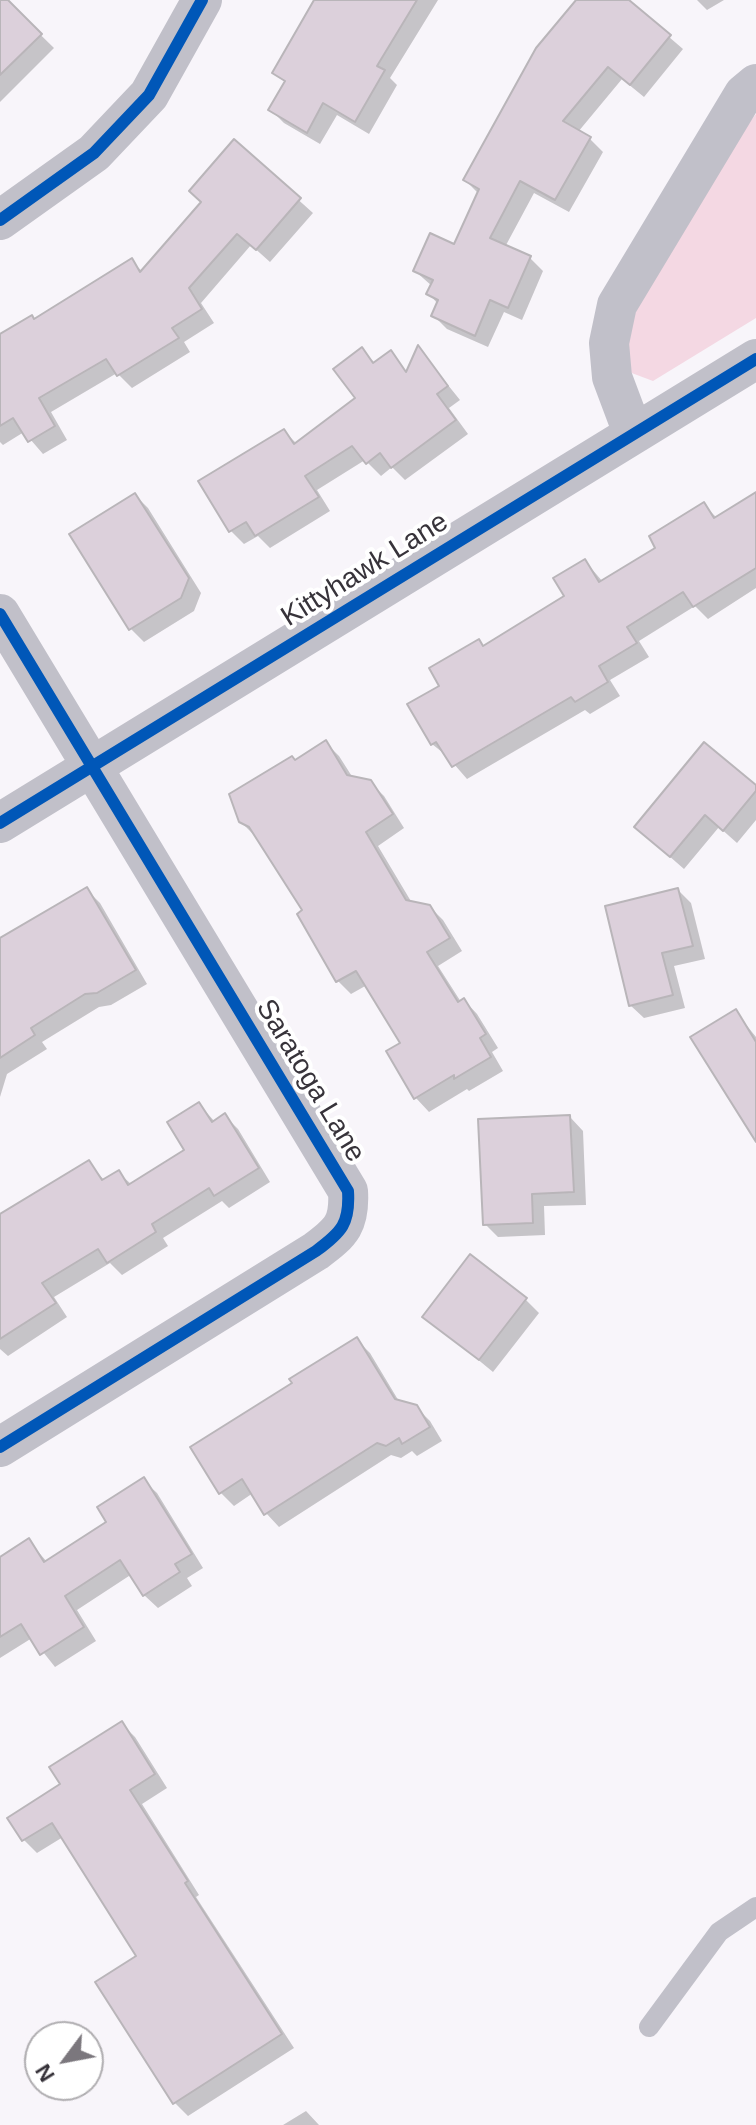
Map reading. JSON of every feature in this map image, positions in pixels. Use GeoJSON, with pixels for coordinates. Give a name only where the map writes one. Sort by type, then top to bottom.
{"type":"FeatureCollection","features":[{"type":"Feature","properties":{"kind":"street"},"geometry":{"type":"LineString","coordinates":[[0,220],[94,153],[149,95],[202,0]]}},
{"type":"Feature","properties":{"kind":"street"},"geometry":{"type":"LineString","coordinates":[[633,433],[612,377],[609,343],[617,305],[744,94],[756,84]]}},
{"type":"Feature","properties":{"kind":"street","name":"Kittyhawk Lane"},"geometry":{"type":"LineString","coordinates":[[0,823],[756,359]]}},
{"type":"Feature","properties":{"kind":"street","name":"Saratoga Lane"},"geometry":{"type":"LineString","coordinates":[[0,614],[348,1191],[350,1214],[337,1236],[316,1251],[0,1447]]}},
{"type":"Feature","properties":{"kind":"lane"},"geometry":{"type":"LineString","coordinates":[[649,2027],[719,1932],[756,1907]]}},
{"type":"Feature","properties":{"kind":"shaded area"},"geometry":{"type":"Polygon","coordinates":[[[756,114],[756,318],[653,381],[621,369],[622,338],[706,176],[756,114]]]}},
{"type":"Feature","properties":{"kind":"building"},"geometry":{"type":"Polygon","coordinates":[[[0,0],[8,0],[42,34],[0,75],[0,0]]]}},
{"type":"Feature","properties":{"kind":"building"},"geometry":{"type":"Polygon","coordinates":[[[314,0],[417,0],[377,66],[385,70],[355,122],[323,103],[307,133],[268,110],[285,81],[272,73],[314,0]]]}},
{"type":"Feature","properties":{"kind":"building"},"geometry":{"type":"Polygon","coordinates":[[[576,0],[629,0],[671,35],[630,85],[608,67],[563,121],[591,137],[555,200],[520,181],[490,238],[531,256],[508,308],[490,300],[475,336],[431,316],[438,300],[426,294],[433,280],[413,271],[430,233],[454,244],[479,189],[463,180],[536,48],[576,0]]]}},
{"type":"Feature","properties":{"kind":"building"},"geometry":{"type":"Polygon","coordinates":[[[234,139],[301,198],[256,250],[237,234],[189,288],[202,309],[172,328],[179,338],[117,376],[106,359],[39,398],[55,426],[28,442],[13,418],[0,426],[0,334],[32,315],[34,319],[132,258],[140,272],[201,202],[189,191],[234,139]]]}},
{"type":"Feature","properties":{"kind":"building"},"geometry":{"type":"Polygon","coordinates":[[[418,345],[448,386],[437,394],[456,420],[391,468],[380,453],[366,464],[352,446],[305,476],[319,497],[255,536],[246,522],[229,532],[198,481],[284,429],[294,444],[355,398],[333,369],[362,347],[373,363],[391,350],[406,372],[418,345]]]}},
{"type":"Feature","properties":{"kind":"building"},"geometry":{"type":"Polygon","coordinates":[[[756,492],[756,568],[693,607],[683,592],[627,627],[637,643],[599,666],[608,682],[575,702],[571,697],[452,767],[436,742],[431,745],[407,704],[439,686],[429,668],[479,639],[483,646],[564,596],[553,578],[585,559],[599,582],[655,548],[649,536],[704,502],[714,518],[756,492]]]}},
{"type":"Feature","properties":{"kind":"building"},"geometry":{"type":"Polygon","coordinates":[[[135,493],[189,578],[181,598],[129,630],[69,534],[135,493]]]}},
{"type":"Feature","properties":{"kind":"building"},"geometry":{"type":"Polygon","coordinates":[[[326,740],[347,775],[371,780],[393,814],[366,832],[406,900],[430,905],[450,938],[427,952],[458,1002],[464,998],[486,1034],[480,1038],[491,1057],[414,1099],[386,1051],[400,1043],[356,971],[336,982],[297,914],[302,910],[249,827],[239,822],[229,794],[292,756],[295,760],[326,740]]]}},
{"type":"Feature","properties":{"kind":"building"},"geometry":{"type":"Polygon","coordinates":[[[704,742],[756,785],[756,791],[723,831],[705,815],[670,857],[634,827],[704,742]]]}},
{"type":"Feature","properties":{"kind":"building"},"geometry":{"type":"Polygon","coordinates":[[[87,887],[136,970],[97,993],[85,994],[31,1028],[35,1035],[0,1058],[0,938],[87,887]]]}},
{"type":"Feature","properties":{"kind":"building"},"geometry":{"type":"Polygon","coordinates":[[[678,888],[693,946],[662,953],[673,995],[629,1006],[605,906],[678,888]]]}},
{"type":"Feature","properties":{"kind":"building"},"geometry":{"type":"Polygon","coordinates":[[[736,1009],[756,1042],[756,1142],[690,1037],[736,1009]]]}},
{"type":"Feature","properties":{"kind":"building"},"geometry":{"type":"Polygon","coordinates":[[[199,1102],[212,1122],[225,1113],[259,1168],[214,1196],[209,1188],[152,1224],[156,1232],[107,1263],[98,1249],[42,1283],[56,1303],[0,1339],[0,1214],[89,1160],[102,1180],[119,1170],[128,1185],[184,1150],[167,1122],[199,1102]]]}},
{"type":"Feature","properties":{"kind":"building"},"geometry":{"type":"Polygon","coordinates":[[[570,1115],[574,1192],[532,1194],[533,1223],[483,1225],[478,1119],[570,1115]]]}},
{"type":"Feature","properties":{"kind":"building"},"geometry":{"type":"Polygon","coordinates":[[[470,1254],[527,1298],[479,1360],[422,1317],[470,1254]]]}},
{"type":"Feature","properties":{"kind":"building"},"geometry":{"type":"Polygon","coordinates":[[[357,1337],[395,1399],[417,1405],[430,1427],[402,1444],[399,1438],[386,1446],[377,1443],[264,1515],[242,1479],[219,1494],[190,1447],[292,1383],[289,1379],[357,1337]]]}},
{"type":"Feature","properties":{"kind":"building"},"geometry":{"type":"Polygon","coordinates":[[[144,1477],[192,1554],[175,1564],[180,1572],[143,1596],[120,1560],[65,1596],[84,1627],[40,1655],[21,1624],[0,1637],[0,1557],[29,1538],[44,1562],[106,1522],[97,1507],[144,1477]]]}},
{"type":"Feature","properties":{"kind":"building"},"geometry":{"type":"Polygon","coordinates":[[[122,1721],[155,1774],[130,1790],[188,1881],[185,1883],[282,2034],[173,2104],[95,1982],[136,1956],[52,1823],[22,1841],[7,1818],[60,1784],[49,1767],[122,1721]]]}},
{"type":"Feature","properties":{"kind":"cycle path"},"geometry":{"type":"LineString","coordinates":[[0,220],[94,153],[149,95],[202,0]]}},
{"type":"Feature","properties":{"kind":"cycle path"},"geometry":{"type":"LineString","coordinates":[[0,823],[756,359]]}},
{"type":"Feature","properties":{"kind":"cycle path"},"geometry":{"type":"LineString","coordinates":[[0,614],[348,1191],[346,1219],[338,1232],[316,1251],[0,1447]]}}]}
